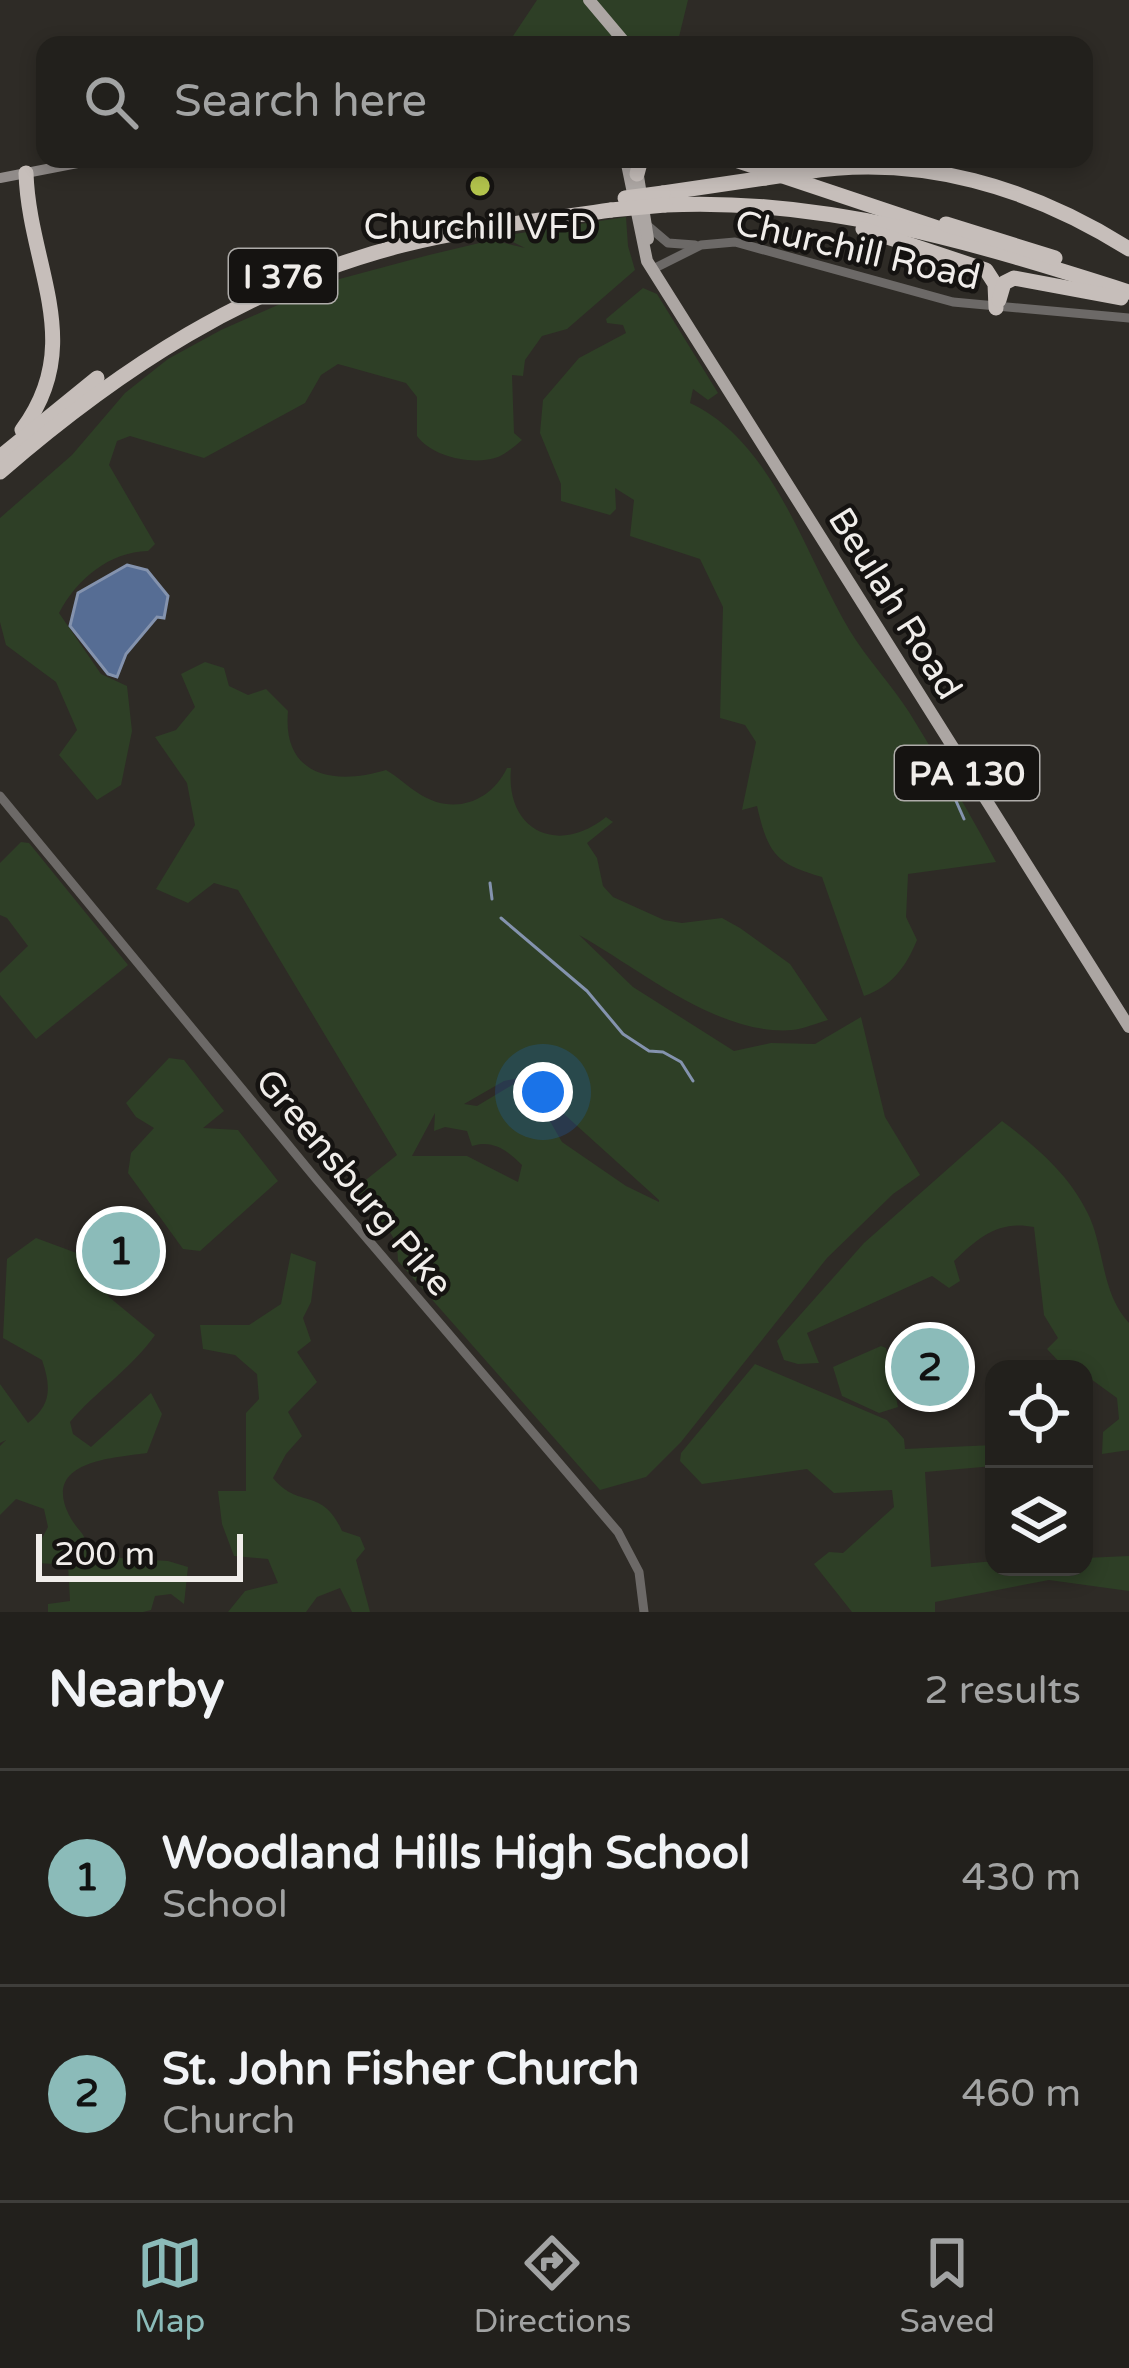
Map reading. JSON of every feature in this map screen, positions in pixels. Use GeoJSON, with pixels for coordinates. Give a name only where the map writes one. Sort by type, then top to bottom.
{"type":"FeatureCollection","features":[{"type":"Feature","properties":{"kind":"highway"},"geometry":{"type":"LineString","coordinates":[[761,168],[1129,281]]}},
{"type":"Feature","properties":{"kind":"highway","name":"I 376"},"geometry":{"type":"LineString","coordinates":[[1,457],[69,399],[186,322],[278,278],[362,248],[423,231],[664,199],[805,172],[867,168]]}},
{"type":"Feature","properties":{"kind":"highway","name":"I 376"},"geometry":{"type":"LineString","coordinates":[[890,168],[972,179],[1064,211],[1129,249]]}},
{"type":"Feature","properties":{"kind":"highway"},"geometry":{"type":"LineString","coordinates":[[1,457],[40,404],[55,353],[26,173]]}},
{"type":"Feature","properties":{"kind":"highway"},"geometry":{"type":"LineString","coordinates":[[846,194],[1047,266]]}},
{"type":"Feature","properties":{"kind":"highway","name":"I 376"},"geometry":{"type":"LineString","coordinates":[[664,199],[800,208],[854,217],[1047,266],[1129,296]]}},
{"type":"Feature","properties":{"kind":"highway","name":"I 376"},"geometry":{"type":"LineString","coordinates":[[0,472],[86,400],[147,357],[281,286],[425,240],[610,205]]}},
{"type":"Feature","properties":{"kind":"highway"},"geometry":{"type":"LineString","coordinates":[[800,208],[986,270],[995,284],[996,308]]}},
{"type":"Feature","properties":{"kind":"highway"},"geometry":{"type":"LineString","coordinates":[[996,308],[1004,283],[1014,278],[1129,296]]}},
{"type":"Feature","properties":{"kind":"main road"},"geometry":{"type":"LineString","coordinates":[[589,0],[619,36]]}},
{"type":"Feature","properties":{"kind":"main road"},"geometry":{"type":"LineString","coordinates":[[0,178],[52,168]]}},
{"type":"Feature","properties":{"kind":"main road","name":"Beulah Road"},"geometry":{"type":"LineString","coordinates":[[628,168],[637,224],[668,296],[1129,1027]]}},
{"type":"Feature","properties":{"kind":"main road","name":"Beulah Road"},"geometry":{"type":"LineString","coordinates":[[638,168],[653,269]]}},
{"type":"Feature","properties":{"kind":"street"},"geometry":{"type":"LineString","coordinates":[[645,222],[668,244],[701,245]]}},
{"type":"Feature","properties":{"kind":"street","name":"Churchill Road"},"geometry":{"type":"LineString","coordinates":[[653,269],[701,245],[743,243],[934,298],[996,308],[1129,318]]}},
{"type":"Feature","properties":{"kind":"street"},"geometry":{"type":"LineString","coordinates":[[668,296],[668,275],[675,257]]}},
{"type":"Feature","properties":{"kind":"street","name":"Greensburg Pike"},"geometry":{"type":"LineString","coordinates":[[0,796],[317,1180],[618,1532],[639,1572],[644,1612]]}},
{"type":"Feature","properties":{"kind":"green space"},"geometry":{"type":"Polygon","coordinates":[[[537,0],[688,0],[679,36],[513,36],[537,0]]]}},
{"type":"Feature","properties":{"kind":"green space"},"geometry":{"type":"Polygon","coordinates":[[[626,217],[635,270],[567,329],[542,336],[525,360],[523,376],[512,375],[514,433],[522,440],[498,457],[466,460],[433,449],[417,436],[417,397],[406,383],[338,364],[321,375],[305,403],[204,458],[130,436],[117,441],[109,465],[155,544],[148,551],[107,562],[75,589],[59,613],[101,674],[127,686],[132,731],[121,785],[97,800],[59,755],[77,730],[56,682],[6,645],[0,622],[0,518],[72,455],[125,393],[168,359],[221,330],[332,281],[492,240],[525,248],[501,236],[626,217]]]}},
{"type":"Feature","properties":{"kind":"green space"},"geometry":{"type":"Polygon","coordinates":[[[643,288],[657,294],[718,393],[708,400],[693,389],[690,403],[719,421],[766,473],[850,631],[909,712],[996,862],[908,874],[906,917],[917,940],[897,975],[864,996],[822,877],[776,855],[757,806],[742,810],[756,742],[745,725],[720,718],[723,607],[700,559],[630,536],[634,500],[615,488],[616,509],[610,515],[561,501],[561,484],[540,433],[543,400],[579,358],[626,333],[623,325],[606,319],[643,288]]]}},
{"type":"Feature","properties":{"kind":"green space"},"geometry":{"type":"Polygon","coordinates":[[[205,662],[224,668],[229,686],[248,695],[266,689],[288,711],[293,750],[315,771],[348,777],[386,770],[431,800],[457,804],[491,790],[511,768],[517,808],[538,831],[570,835],[606,817],[613,822],[587,843],[597,858],[603,886],[613,897],[664,920],[682,923],[722,918],[740,928],[790,964],[828,1020],[792,1030],[736,1022],[708,1012],[579,935],[633,987],[734,1051],[771,1043],[815,1044],[861,1017],[885,1117],[920,1175],[893,1194],[827,1258],[681,1442],[646,1477],[600,1490],[398,1261],[397,1247],[387,1229],[347,1195],[397,1155],[238,890],[214,883],[188,903],[156,889],[195,825],[187,783],[155,737],[176,730],[195,707],[181,674],[205,662]],[[523,1077],[504,1081],[464,1104],[477,1106],[517,1082],[539,1102],[562,1142],[626,1186],[659,1202],[659,1200],[523,1077]],[[435,1113],[412,1156],[467,1156],[518,1182],[522,1165],[511,1155],[493,1145],[472,1146],[467,1131],[445,1127],[434,1131],[435,1113]]]}},
{"type":"Feature","properties":{"kind":"green space"},"geometry":{"type":"Polygon","coordinates":[[[21,842],[29,843],[128,965],[36,1039],[0,995],[0,973],[28,946],[0,915],[0,863],[21,842]]]}},
{"type":"Feature","properties":{"kind":"green space"},"geometry":{"type":"Polygon","coordinates":[[[169,1058],[184,1060],[224,1111],[203,1128],[238,1130],[278,1181],[200,1251],[183,1249],[128,1173],[131,1153],[154,1128],[136,1117],[126,1103],[169,1058]]]}},
{"type":"Feature","properties":{"kind":"green space"},"geometry":{"type":"Polygon","coordinates":[[[1002,1121],[1028,1141],[1074,1189],[1095,1232],[1109,1287],[1129,1323],[1129,1450],[1102,1454],[1103,1432],[1119,1419],[1117,1398],[1093,1381],[1093,1360],[1057,1360],[1047,1349],[1058,1338],[1044,1315],[1034,1227],[1000,1228],[981,1238],[954,1261],[960,1281],[949,1288],[932,1276],[807,1333],[819,1363],[784,1360],[777,1341],[864,1243],[1002,1121]]]}},
{"type":"Feature","properties":{"kind":"green space"},"geometry":{"type":"Polygon","coordinates":[[[36,1238],[90,1258],[109,1297],[155,1335],[70,1422],[73,1434],[91,1447],[151,1393],[162,1414],[147,1453],[85,1466],[65,1483],[63,1497],[84,1537],[88,1556],[168,1561],[188,1567],[184,1604],[171,1594],[155,1596],[151,1610],[143,1612],[48,1612],[48,1604],[70,1601],[68,1565],[38,1563],[38,1546],[48,1527],[44,1509],[16,1499],[0,1515],[0,1446],[6,1440],[0,1443],[0,1384],[28,1423],[42,1409],[47,1394],[42,1360],[3,1338],[7,1259],[36,1238]]]}},
{"type":"Feature","properties":{"kind":"green space"},"geometry":{"type":"Polygon","coordinates":[[[291,1253],[316,1262],[311,1302],[303,1318],[311,1341],[297,1352],[317,1382],[288,1412],[302,1436],[273,1478],[283,1488],[326,1508],[342,1531],[360,1537],[365,1549],[356,1560],[370,1612],[352,1612],[340,1588],[317,1597],[306,1612],[228,1612],[245,1591],[278,1583],[268,1559],[234,1556],[222,1524],[218,1491],[246,1491],[246,1413],[259,1399],[257,1374],[235,1355],[203,1349],[200,1325],[249,1325],[281,1304],[291,1253]]]}},
{"type":"Feature","properties":{"kind":"green space"},"geometry":{"type":"Polygon","coordinates":[[[886,1348],[898,1407],[879,1413],[842,1396],[833,1367],[886,1348]]]}},
{"type":"Feature","properties":{"kind":"green space"},"geometry":{"type":"Polygon","coordinates":[[[755,1364],[887,1420],[904,1439],[905,1449],[985,1445],[985,1467],[925,1472],[931,1567],[985,1562],[985,1576],[1093,1576],[1093,1558],[1129,1556],[1129,1591],[1049,1580],[935,1602],[935,1612],[852,1612],[814,1564],[829,1552],[843,1553],[894,1507],[892,1490],[834,1493],[807,1469],[702,1484],[680,1461],[681,1453],[755,1364]]]}},
{"type":"Feature","properties":{"kind":"water"},"geometry":{"type":"Polygon","coordinates":[[[127,565],[147,570],[168,596],[164,618],[157,617],[126,654],[117,677],[108,674],[70,626],[78,593],[127,565]]]}},
{"type":"Feature","properties":{"kind":"waterway"},"geometry":{"type":"LineString","coordinates":[[949,785],[964,819]]}},
{"type":"Feature","properties":{"kind":"waterway"},"geometry":{"type":"LineString","coordinates":[[490,883],[492,899]]}},
{"type":"Feature","properties":{"kind":"waterway"},"geometry":{"type":"LineString","coordinates":[[501,918],[587,991],[623,1034],[649,1051],[663,1052],[681,1062],[693,1081]]}},
{"type":"Feature","properties":{"kind":"place","name":"Churchill VFD"},"geometry":{"type":"Point","coordinates":[480,186]}},
{"type":"Feature","properties":{"kind":"place","name":"Woodland Hills High School"},"geometry":{"type":"Point","coordinates":[121,1251]}},
{"type":"Feature","properties":{"kind":"place","name":"St. John Fisher Church"},"geometry":{"type":"Point","coordinates":[930,1367]}}]}
